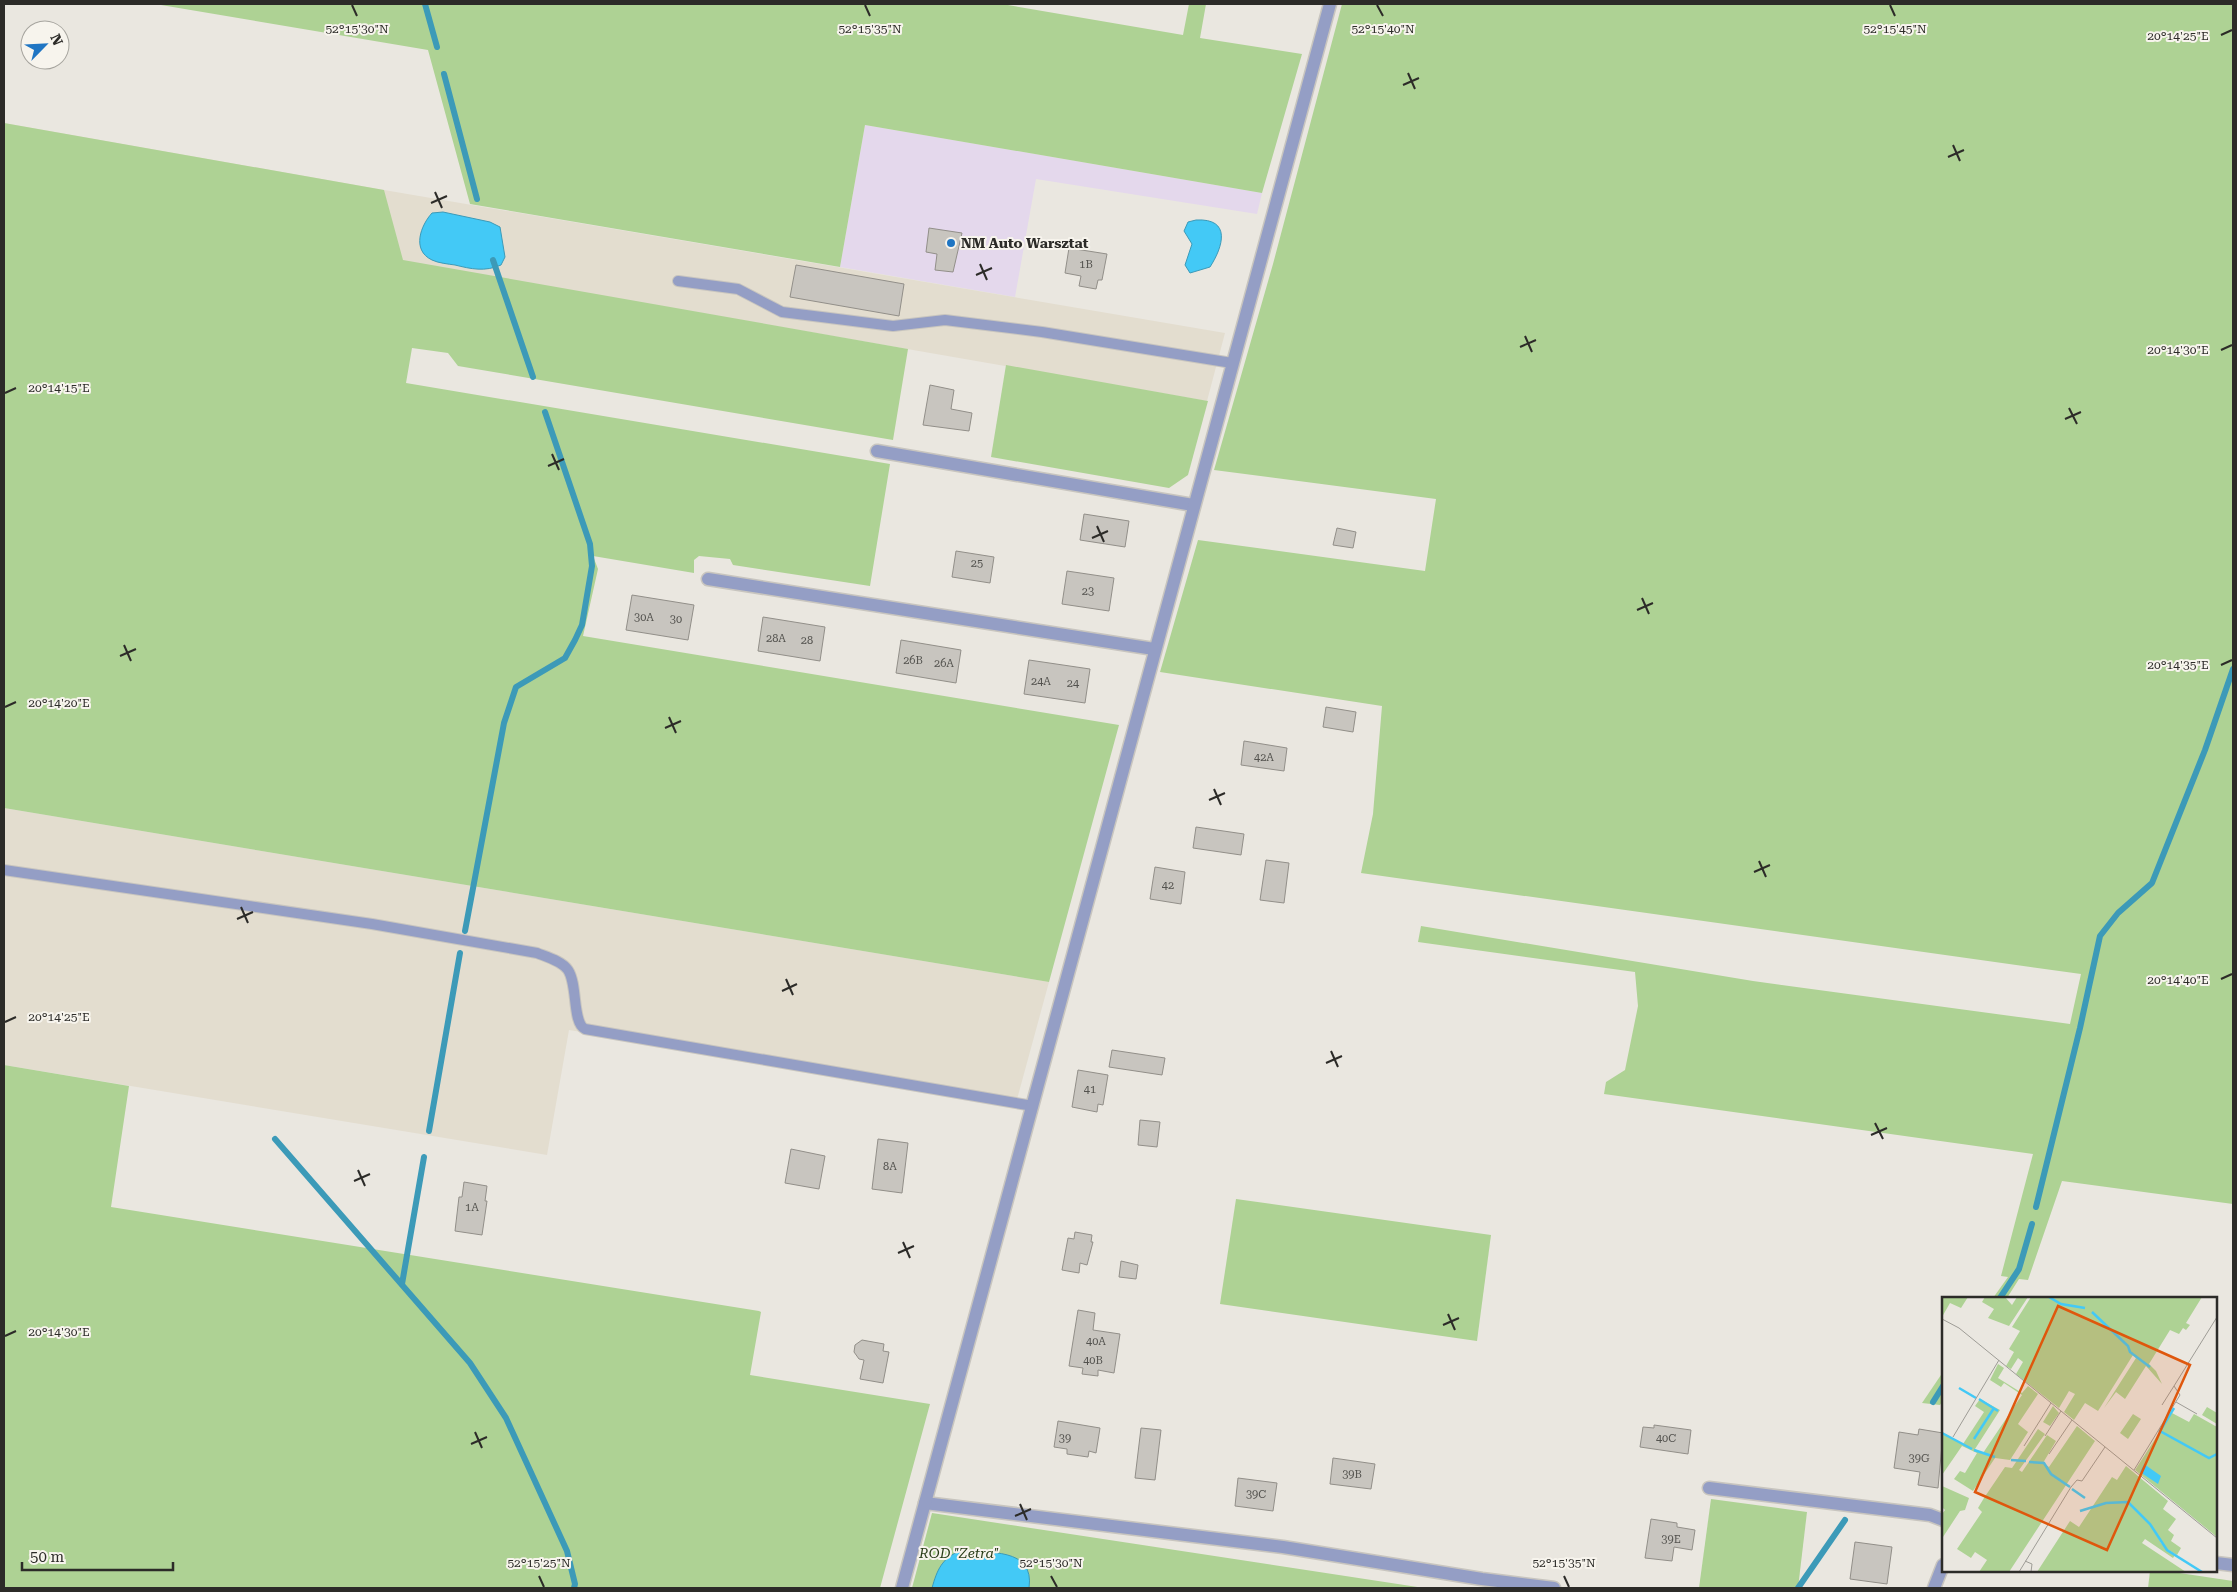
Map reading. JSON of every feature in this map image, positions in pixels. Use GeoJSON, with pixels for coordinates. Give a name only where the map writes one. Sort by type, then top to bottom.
{"type":"FeatureCollection","features":[{"type":"Feature","properties":{"kind":"street"},"geometry":{"type":"LineString","coordinates":[[902,1588],[1033,1106],[1154,649],[1330,4]]}},
{"type":"Feature","properties":{"kind":"street"},"geometry":{"type":"LineString","coordinates":[[877,451],[1194,505]]}},
{"type":"Feature","properties":{"kind":"street"},"geometry":{"type":"LineString","coordinates":[[708,579],[1154,649]]}},
{"type":"Feature","properties":{"kind":"street"},"geometry":{"type":"LineString","coordinates":[[1709,1488],[1930,1516],[1942,1520]]}},
{"type":"Feature","properties":{"kind":"street"},"geometry":{"type":"LineString","coordinates":[[925,1503],[1283,1547],[1482,1579],[1554,1588]]}},
{"type":"Feature","properties":{"kind":"street"},"geometry":{"type":"LineString","coordinates":[[2217,1563],[2233,1565]]}},
{"type":"Feature","properties":{"kind":"street"},"geometry":{"type":"LineString","coordinates":[[1934,1588],[1942,1568]]}},
{"type":"Feature","properties":{"kind":"lane"},"geometry":{"type":"LineString","coordinates":[[678,281],[738,289],[782,312],[893,326],[945,320],[1042,332],[1232,363]]}},
{"type":"Feature","properties":{"kind":"lane"},"geometry":{"type":"LineString","coordinates":[[4,870],[372,924],[537,952],[568,969],[577,1005],[577,1022],[585,1029],[1033,1106]]}},
{"type":"Feature","properties":{"kind":"shaded area"},"geometry":{"type":"Polygon","coordinates":[[[4,123],[384,190],[1225,333],[1207,401],[4,192],[4,123]]]}},
{"type":"Feature","properties":{"kind":"shaded area"},"geometry":{"type":"Polygon","coordinates":[[[865,125],[1262,193],[1257,214],[1036,179],[1015,297],[840,267],[865,125]]]}},
{"type":"Feature","properties":{"kind":"shaded area"},"geometry":{"type":"Polygon","coordinates":[[[4,808],[1049,982],[1016,1103],[569,1030],[547,1155],[4,1065],[4,808]]]}},
{"type":"Feature","properties":{"kind":"green space"},"geometry":{"type":"Polygon","coordinates":[[[155,4],[1002,4],[1183,35],[1189,4],[1206,4],[1200,38],[1302,54],[1262,193],[865,125],[840,267],[470,204],[428,50],[155,4]]]}},
{"type":"Feature","properties":{"kind":"green space"},"geometry":{"type":"Polygon","coordinates":[[[1342,4],[2233,4],[2233,1204],[2062,1181],[2028,1280],[2019,1279],[2008,1297],[1994,1297],[2008,1277],[2001,1276],[2033,1154],[1604,1094],[1606,1082],[1625,1070],[1638,1006],[1635,972],[1418,942],[1421,926],[1753,981],[2070,1024],[2081,974],[1361,873],[1373,814],[1382,706],[1160,672],[1198,540],[1425,571],[1436,499],[1214,470],[1273,264],[1342,4]]]}},
{"type":"Feature","properties":{"kind":"green space"},"geometry":{"type":"Polygon","coordinates":[[[4,123],[384,190],[403,260],[908,349],[893,440],[458,366],[448,353],[412,348],[406,383],[890,464],[870,586],[733,565],[730,559],[699,556],[694,560],[694,573],[593,556],[598,569],[583,636],[1119,725],[1049,982],[4,808],[4,123]]]}},
{"type":"Feature","properties":{"kind":"green space"},"geometry":{"type":"Polygon","coordinates":[[[1006,365],[1208,401],[1188,475],[1169,488],[991,457],[1006,365]]]}},
{"type":"Feature","properties":{"kind":"green space"},"geometry":{"type":"Polygon","coordinates":[[[4,1065],[129,1086],[111,1207],[759,1311],[761,1312],[750,1375],[930,1404],[880,1588],[4,1588],[4,1065]]]}},
{"type":"Feature","properties":{"kind":"green space"},"geometry":{"type":"Polygon","coordinates":[[[1236,1199],[1491,1235],[1477,1341],[1220,1304],[1236,1199]]]}},
{"type":"Feature","properties":{"kind":"green space"},"geometry":{"type":"Polygon","coordinates":[[[1942,1373],[1942,1402],[1940,1405],[1922,1403],[1942,1373]]]}},
{"type":"Feature","properties":{"kind":"green space"},"geometry":{"type":"Polygon","coordinates":[[[1711,1499],[1807,1512],[1798,1588],[1699,1588],[1711,1499]]]}},
{"type":"Feature","properties":{"kind":"green space","name":"ROD \"Zetra\""},"geometry":{"type":"Polygon","coordinates":[[[932,1513],[1424,1588],[912,1588],[932,1513]]]}},
{"type":"Feature","properties":{"kind":"green space"},"geometry":{"type":"Polygon","coordinates":[[[2150,1572],[2173,1572],[2233,1581],[2233,1588],[2148,1588],[2150,1572]]]}},
{"type":"Feature","properties":{"kind":"water"},"geometry":{"type":"Polygon","coordinates":[[[443,212],[490,222],[500,227],[505,257],[501,265],[489,269],[472,269],[437,262],[426,256],[420,244],[424,224],[432,213],[443,212]]]}},
{"type":"Feature","properties":{"kind":"water"},"geometry":{"type":"Polygon","coordinates":[[[1196,220],[1215,224],[1220,229],[1221,243],[1210,267],[1190,273],[1185,265],[1192,244],[1184,231],[1188,222],[1196,220]]]}},
{"type":"Feature","properties":{"kind":"water"},"geometry":{"type":"Polygon","coordinates":[[[960,1551],[996,1553],[1017,1559],[1025,1565],[1029,1575],[1029,1588],[932,1588],[941,1565],[949,1557],[960,1551]]]}},
{"type":"Feature","properties":{"kind":"building"},"geometry":{"type":"Polygon","coordinates":[[[929,228],[962,233],[953,272],[935,270],[937,254],[926,252],[929,228]]]}},
{"type":"Feature","properties":{"kind":"building"},"geometry":{"type":"Polygon","coordinates":[[[1069,248],[1107,254],[1102,280],[1098,280],[1096,289],[1079,286],[1081,276],[1065,273],[1069,248]]]}},
{"type":"Feature","properties":{"kind":"building"},"geometry":{"type":"Polygon","coordinates":[[[796,265],[904,284],[899,316],[790,297],[796,265]]]}},
{"type":"Feature","properties":{"kind":"building"},"geometry":{"type":"Polygon","coordinates":[[[930,385],[954,390],[951,409],[972,413],[969,431],[923,425],[930,385]]]}},
{"type":"Feature","properties":{"kind":"building"},"geometry":{"type":"Polygon","coordinates":[[[1084,514],[1129,521],[1125,547],[1080,540],[1084,514]]]}},
{"type":"Feature","properties":{"kind":"building"},"geometry":{"type":"Polygon","coordinates":[[[1337,528],[1356,532],[1353,548],[1333,545],[1337,528]]]}},
{"type":"Feature","properties":{"kind":"building"},"geometry":{"type":"Polygon","coordinates":[[[956,551],[994,557],[990,583],[952,577],[956,551]]]}},
{"type":"Feature","properties":{"kind":"building"},"geometry":{"type":"Polygon","coordinates":[[[1067,571],[1114,578],[1109,611],[1062,604],[1067,571]]]}},
{"type":"Feature","properties":{"kind":"building"},"geometry":{"type":"Polygon","coordinates":[[[632,595],[694,605],[688,640],[626,630],[632,595]]]}},
{"type":"Feature","properties":{"kind":"building"},"geometry":{"type":"Polygon","coordinates":[[[763,617],[825,627],[820,661],[758,651],[763,617]]]}},
{"type":"Feature","properties":{"kind":"building"},"geometry":{"type":"Polygon","coordinates":[[[901,640],[961,650],[956,683],[896,673],[901,640]]]}},
{"type":"Feature","properties":{"kind":"building"},"geometry":{"type":"Polygon","coordinates":[[[1029,660],[1090,669],[1085,703],[1024,694],[1029,660]]]}},
{"type":"Feature","properties":{"kind":"building"},"geometry":{"type":"Polygon","coordinates":[[[1326,707],[1356,712],[1353,732],[1323,727],[1326,707]]]}},
{"type":"Feature","properties":{"kind":"building"},"geometry":{"type":"Polygon","coordinates":[[[1244,741],[1287,748],[1284,771],[1241,765],[1244,741]]]}},
{"type":"Feature","properties":{"kind":"building"},"geometry":{"type":"Polygon","coordinates":[[[1196,827],[1244,834],[1241,855],[1193,848],[1196,827]]]}},
{"type":"Feature","properties":{"kind":"building"},"geometry":{"type":"Polygon","coordinates":[[[1266,860],[1289,863],[1284,903],[1260,900],[1266,860]]]}},
{"type":"Feature","properties":{"kind":"building"},"geometry":{"type":"Polygon","coordinates":[[[1155,867],[1185,872],[1181,904],[1150,899],[1155,867]]]}},
{"type":"Feature","properties":{"kind":"building"},"geometry":{"type":"Polygon","coordinates":[[[1112,1050],[1165,1058],[1162,1075],[1109,1067],[1112,1050]]]}},
{"type":"Feature","properties":{"kind":"building"},"geometry":{"type":"Polygon","coordinates":[[[1078,1070],[1108,1075],[1103,1105],[1098,1104],[1097,1112],[1072,1107],[1078,1070]]]}},
{"type":"Feature","properties":{"kind":"building"},"geometry":{"type":"Polygon","coordinates":[[[1140,1120],[1160,1122],[1157,1147],[1138,1145],[1140,1120]]]}},
{"type":"Feature","properties":{"kind":"building"},"geometry":{"type":"Polygon","coordinates":[[[878,1139],[908,1143],[902,1193],[872,1189],[878,1139]]]}},
{"type":"Feature","properties":{"kind":"building"},"geometry":{"type":"Polygon","coordinates":[[[791,1149],[825,1156],[819,1189],[785,1183],[791,1149]]]}},
{"type":"Feature","properties":{"kind":"building"},"geometry":{"type":"Polygon","coordinates":[[[464,1182],[487,1186],[485,1201],[487,1201],[482,1235],[455,1231],[459,1197],[462,1197],[464,1182]]]}},
{"type":"Feature","properties":{"kind":"building"},"geometry":{"type":"Polygon","coordinates":[[[1075,1232],[1092,1235],[1091,1242],[1093,1242],[1087,1265],[1080,1263],[1079,1273],[1062,1270],[1068,1238],[1074,1239],[1075,1232]]]}},
{"type":"Feature","properties":{"kind":"building"},"geometry":{"type":"Polygon","coordinates":[[[1121,1261],[1138,1265],[1136,1279],[1119,1277],[1121,1261]]]}},
{"type":"Feature","properties":{"kind":"building"},"geometry":{"type":"Polygon","coordinates":[[[1078,1310],[1095,1313],[1093,1330],[1120,1334],[1114,1373],[1098,1370],[1098,1376],[1082,1374],[1083,1368],[1069,1366],[1078,1310]]]}},
{"type":"Feature","properties":{"kind":"building"},"geometry":{"type":"Polygon","coordinates":[[[862,1340],[884,1344],[883,1351],[889,1352],[883,1383],[860,1379],[864,1360],[859,1359],[854,1352],[855,1345],[862,1340]]]}},
{"type":"Feature","properties":{"kind":"building"},"geometry":{"type":"Polygon","coordinates":[[[1058,1421],[1100,1428],[1096,1453],[1089,1451],[1088,1457],[1067,1454],[1067,1449],[1054,1447],[1058,1421]]]}},
{"type":"Feature","properties":{"kind":"building"},"geometry":{"type":"Polygon","coordinates":[[[1654,1425],[1691,1430],[1688,1454],[1640,1447],[1643,1427],[1654,1428],[1654,1425]]]}},
{"type":"Feature","properties":{"kind":"building"},"geometry":{"type":"Polygon","coordinates":[[[1141,1428],[1161,1430],[1155,1480],[1135,1478],[1141,1428]]]}},
{"type":"Feature","properties":{"kind":"building"},"geometry":{"type":"Polygon","coordinates":[[[1919,1429],[1942,1433],[1938,1488],[1918,1485],[1920,1472],[1894,1468],[1899,1432],[1918,1435],[1919,1429]]]}},
{"type":"Feature","properties":{"kind":"building"},"geometry":{"type":"Polygon","coordinates":[[[1333,1458],[1375,1464],[1371,1489],[1330,1484],[1333,1458]]]}},
{"type":"Feature","properties":{"kind":"building"},"geometry":{"type":"Polygon","coordinates":[[[1238,1478],[1277,1483],[1273,1511],[1235,1506],[1238,1478]]]}},
{"type":"Feature","properties":{"kind":"building"},"geometry":{"type":"Polygon","coordinates":[[[1651,1519],[1677,1523],[1677,1527],[1695,1530],[1692,1550],[1674,1547],[1672,1561],[1645,1558],[1651,1519]]]}},
{"type":"Feature","properties":{"kind":"building"},"geometry":{"type":"Polygon","coordinates":[[[1855,1542],[1892,1547],[1887,1584],[1850,1579],[1855,1542]]]}},
{"type":"Feature","properties":{"kind":"waterway"},"geometry":{"type":"LineString","coordinates":[[425,4],[437,47]]}},
{"type":"Feature","properties":{"kind":"waterway"},"geometry":{"type":"LineString","coordinates":[[444,74],[477,199]]}},
{"type":"Feature","properties":{"kind":"waterway"},"geometry":{"type":"LineString","coordinates":[[493,260],[533,377]]}},
{"type":"Feature","properties":{"kind":"waterway"},"geometry":{"type":"LineString","coordinates":[[465,931],[504,723],[516,687],[565,658],[582,625],[592,566],[590,544],[545,412]]}},
{"type":"Feature","properties":{"kind":"waterway"},"geometry":{"type":"LineString","coordinates":[[2036,1207],[2080,1028],[2100,936],[2118,913],[2152,883],[2205,750],[2233,669]]}},
{"type":"Feature","properties":{"kind":"waterway"},"geometry":{"type":"LineString","coordinates":[[429,1131],[460,953]]}},
{"type":"Feature","properties":{"kind":"waterway"},"geometry":{"type":"LineString","coordinates":[[275,1139],[470,1363],[506,1418],[567,1551],[575,1584],[574,1588]]}},
{"type":"Feature","properties":{"kind":"waterway"},"geometry":{"type":"LineString","coordinates":[[402,1284],[424,1157]]}},
{"type":"Feature","properties":{"kind":"waterway"},"geometry":{"type":"LineString","coordinates":[[2001,1297],[2019,1269],[2032,1224]]}},
{"type":"Feature","properties":{"kind":"waterway"},"geometry":{"type":"LineString","coordinates":[[1933,1402],[1942,1388]]}},
{"type":"Feature","properties":{"kind":"waterway"},"geometry":{"type":"LineString","coordinates":[[1798,1588],[1845,1520]]}},
{"type":"Feature","properties":{"kind":"place","name":"NM Auto Warsztat"},"geometry":{"type":"Point","coordinates":[951,243]}}]}
